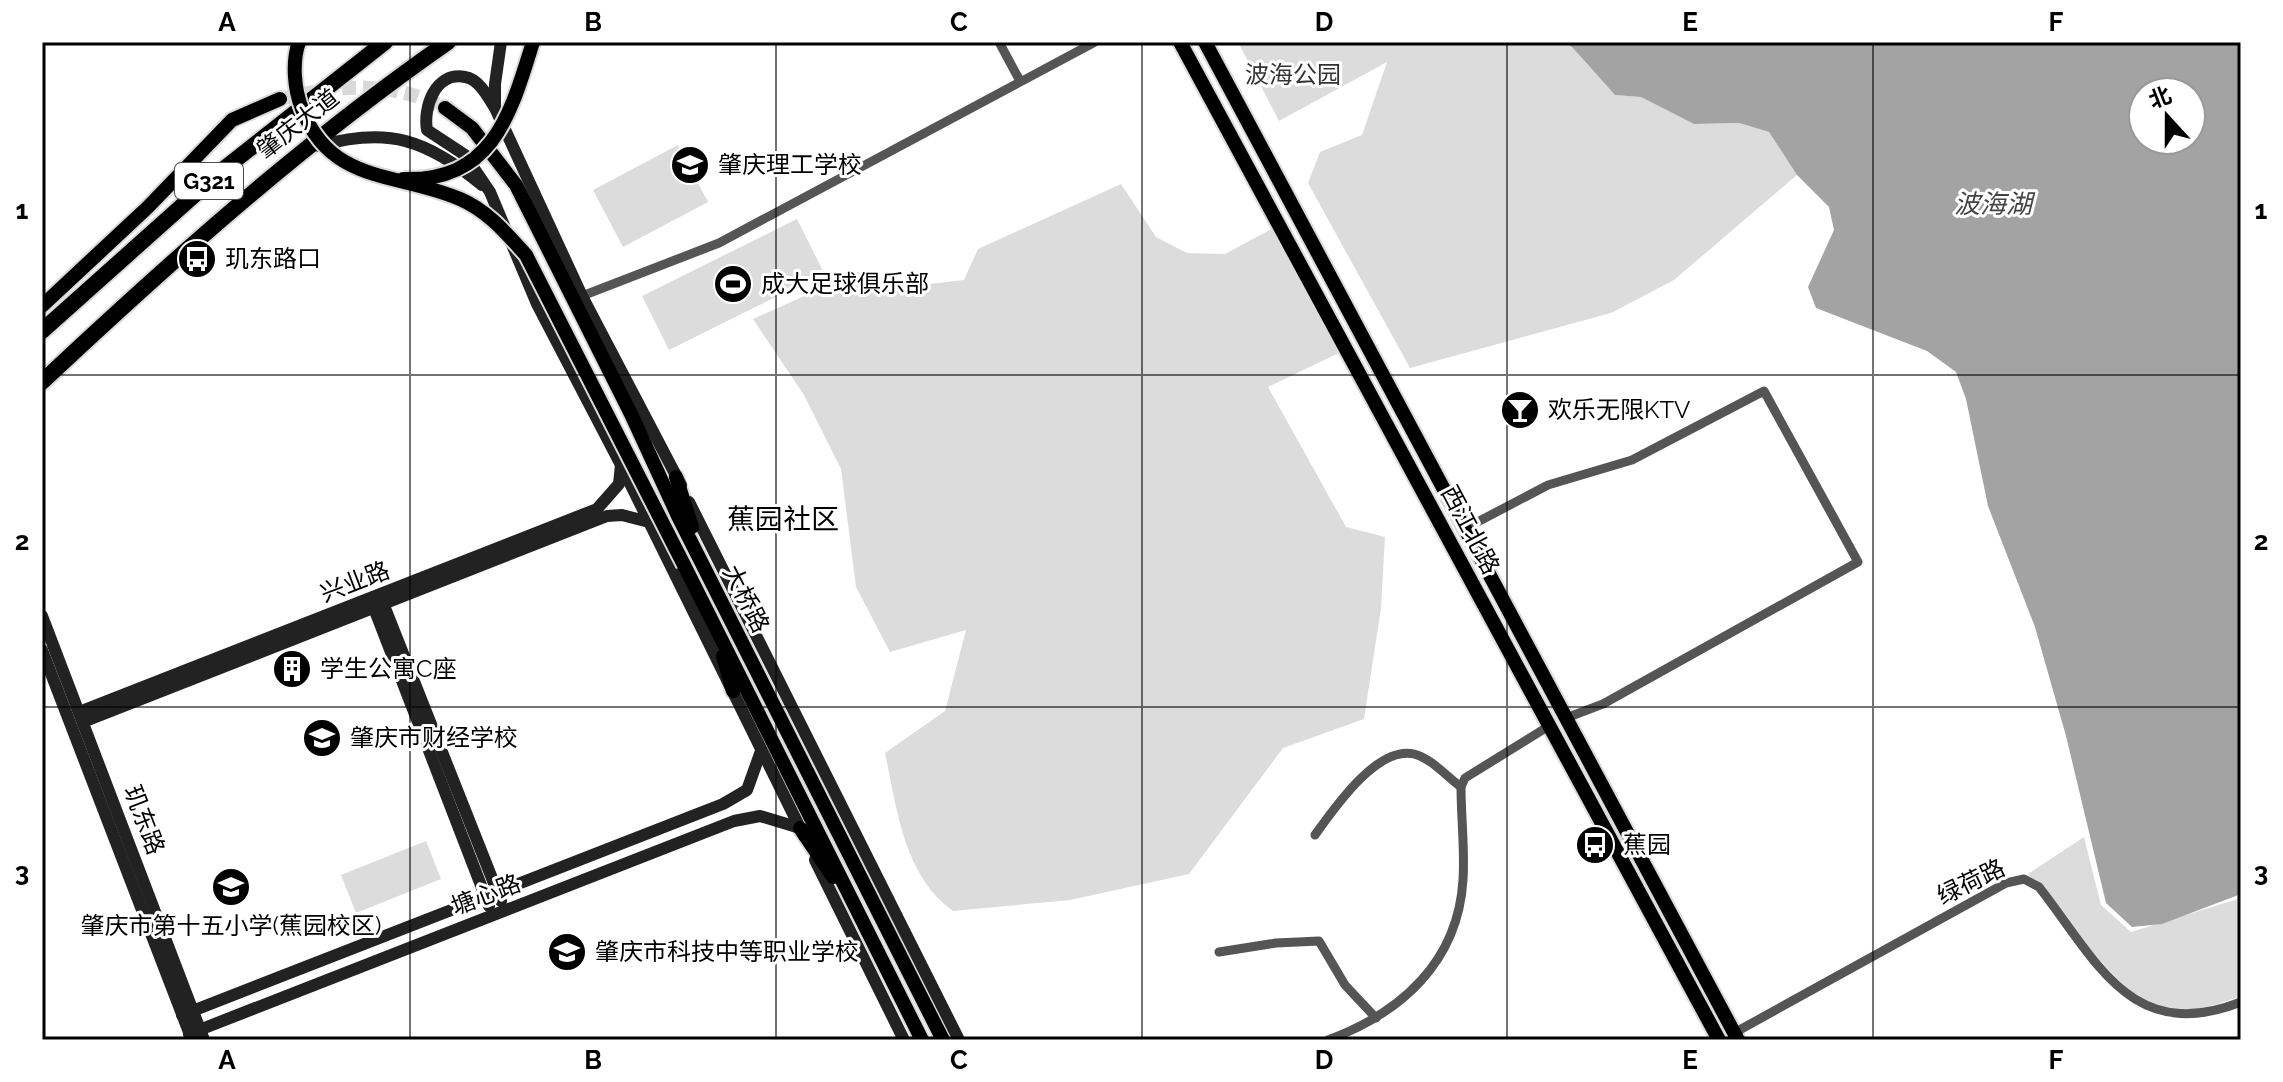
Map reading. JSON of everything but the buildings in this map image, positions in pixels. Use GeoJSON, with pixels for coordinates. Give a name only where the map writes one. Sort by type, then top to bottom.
{"type":"FeatureCollection","features":[{"type":"Feature","properties":{"kind":"highway","name":"肇庆大道"},"geometry":{"type":"LineString","coordinates":[[42,331],[220,172],[385,42]]}},
{"type":"Feature","properties":{"kind":"highway","name":"肇庆大道"},"geometry":{"type":"LineString","coordinates":[[42,382],[302,150],[448,42]]}},
{"type":"Feature","properties":{"kind":"main road"},"geometry":{"type":"LineString","coordinates":[[299,42],[294,55],[298,99],[309,127],[327,149],[352,168],[379,178],[413,179],[443,175],[477,158],[502,130],[533,42]]}},
{"type":"Feature","properties":{"kind":"main road","name":"西江北路"},"geometry":{"type":"LineString","coordinates":[[1180,42],[1719,1040]]}},
{"type":"Feature","properties":{"kind":"main road","name":"西江北路"},"geometry":{"type":"LineString","coordinates":[[1205,42],[1736,1036]]}},
{"type":"Feature","properties":{"kind":"main road"},"geometry":{"type":"LineString","coordinates":[[42,306],[148,207],[232,120],[280,99]]}},
{"type":"Feature","properties":{"kind":"main road","name":"大桥路"},"geometry":{"type":"LineString","coordinates":[[445,108],[472,128],[516,185],[943,1040]]}},
{"type":"Feature","properties":{"kind":"main road","name":"大桥路"},"geometry":{"type":"LineString","coordinates":[[379,178],[461,200],[497,222],[526,255],[922,1040]]}},
{"type":"Feature","properties":{"kind":"main road"},"geometry":{"type":"LineString","coordinates":[[1411,467],[1428,458]]}},
{"type":"Feature","properties":{"kind":"main road"},"geometry":{"type":"LineString","coordinates":[[676,477],[715,587]]}},
{"type":"Feature","properties":{"kind":"main road"},"geometry":{"type":"LineString","coordinates":[[713,621],[733,691]]}},
{"type":"Feature","properties":{"kind":"main road"},"geometry":{"type":"LineString","coordinates":[[800,828],[862,917]]}},
{"type":"Feature","properties":{"kind":"main road"},"geometry":{"type":"LineString","coordinates":[[928,1009],[957,1040]]}},
{"type":"Feature","properties":{"kind":"street"},"geometry":{"type":"LineString","coordinates":[[495,108],[501,42]]}},
{"type":"Feature","properties":{"kind":"street"},"geometry":{"type":"LineString","coordinates":[[999,42],[1020,81]]}},
{"type":"Feature","properties":{"kind":"street"},"geometry":{"type":"LineString","coordinates":[[582,296],[719,243],[1095,42]]}},
{"type":"Feature","properties":{"kind":"street"},"geometry":{"type":"LineString","coordinates":[[904,1040],[621,465],[537,304],[490,192],[465,155],[427,130],[424,115],[434,92],[450,78],[466,77],[479,84],[495,108],[582,296],[676,477],[957,1040]]}},
{"type":"Feature","properties":{"kind":"street"},"geometry":{"type":"LineString","coordinates":[[302,150],[353,136],[388,136],[447,157],[490,192]]}},
{"type":"Feature","properties":{"kind":"street"},"geometry":{"type":"LineString","coordinates":[[1466,528],[1548,485],[1632,460],[1764,391],[1858,562],[1603,704],[1566,718]]}},
{"type":"Feature","properties":{"kind":"street","name":"兴业路"},"geometry":{"type":"LineString","coordinates":[[377,603],[597,509],[619,484],[621,465]]}},
{"type":"Feature","properties":{"kind":"street","name":"兴业路"},"geometry":{"type":"LineString","coordinates":[[81,717],[607,516],[622,515],[649,522]]}},
{"type":"Feature","properties":{"kind":"street"},"geometry":{"type":"LineString","coordinates":[[377,603],[499,913]]}},
{"type":"Feature","properties":{"kind":"street","name":"玑东路"},"geometry":{"type":"LineString","coordinates":[[42,616],[196,1036]]}},
{"type":"Feature","properties":{"kind":"street","name":"玑东路"},"geometry":{"type":"LineString","coordinates":[[42,650],[188,1013]]}},
{"type":"Feature","properties":{"kind":"street"},"geometry":{"type":"LineString","coordinates":[[1328,1040],[1376,1018],[1422,983],[1443,954],[1458,916],[1463,879],[1461,787],[1465,778],[1549,726]]}},
{"type":"Feature","properties":{"kind":"street","name":"塘心路"},"geometry":{"type":"LineString","coordinates":[[188,1013],[492,897],[738,797],[747,790],[761,751]]}},
{"type":"Feature","properties":{"kind":"street"},"geometry":{"type":"LineString","coordinates":[[1315,835],[1351,785],[1398,754],[1411,753],[1422,757],[1461,787]]}},
{"type":"Feature","properties":{"kind":"street","name":"塘心路"},"geometry":{"type":"LineString","coordinates":[[196,1036],[734,821],[760,816],[800,828]]}},
{"type":"Feature","properties":{"kind":"street","name":"绿荷路"},"geometry":{"type":"LineString","coordinates":[[1736,1036],[2006,883],[2024,879],[2039,887],[2109,976],[2137,1004],[2162,1013],[2193,1015],[2241,1002]]}},
{"type":"Feature","properties":{"kind":"street"},"geometry":{"type":"LineString","coordinates":[[1219,952],[1276,943],[1319,941],[1345,985],[1376,1018]]}},
{"type":"Feature","properties":{"kind":"green space","name":"波海公园"},"geometry":{"type":"Polygon","coordinates":[[[1238,42],[1561,42],[1572,47],[1615,95],[1641,97],[1694,124],[1739,123],[1769,132],[1797,175],[1674,280],[1611,313],[1410,368],[1308,183],[1320,152],[1362,135],[1387,62],[1279,121],[1238,42]]]}},
{"type":"Feature","properties":{"kind":"green space"},"geometry":{"type":"Polygon","coordinates":[[[678,145],[708,202],[623,247],[593,190],[678,145]]]}},
{"type":"Feature","properties":{"kind":"green space"},"geometry":{"type":"Polygon","coordinates":[[[1121,184],[1156,237],[1187,253],[1225,254],[1277,226],[1343,351],[1268,387],[1346,527],[1385,537],[1381,608],[1364,719],[1283,748],[1189,874],[1070,900],[953,911],[936,896],[913,860],[899,818],[885,753],[945,711],[966,630],[890,652],[856,587],[841,469],[804,395],[753,319],[858,272],[912,286],[964,280],[978,249],[1121,184]]]}},
{"type":"Feature","properties":{"kind":"green space","name":"成大足球俱乐部"},"geometry":{"type":"Polygon","coordinates":[[[797,219],[824,273],[669,350],[642,296],[797,219]]]}},
{"type":"Feature","properties":{"kind":"green space"},"geometry":{"type":"Polygon","coordinates":[[[2084,837],[2101,905],[2131,932],[2241,898],[2241,996],[2199,1008],[2178,1010],[2157,1007],[2143,1000],[2108,969],[2028,874],[2084,837]]]}},
{"type":"Feature","properties":{"kind":"green space"},"geometry":{"type":"Polygon","coordinates":[[[426,841],[441,879],[356,913],[341,875],[426,841]]]}},
{"type":"Feature","properties":{"kind":"water","name":"波海湖"},"geometry":{"type":"Polygon","coordinates":[[[1561,42],[2241,42],[2241,894],[2162,924],[2132,927],[2106,903],[2066,736],[2035,627],[1988,506],[1966,399],[1956,372],[1927,351],[1816,308],[1808,287],[1834,230],[1829,207],[1797,175],[1769,132],[1739,123],[1694,124],[1641,97],[1615,95],[1572,47],[1561,42]]]}},
{"type":"Feature","properties":{"kind":"tunnel"},"geometry":{"type":"LineString","coordinates":[[280,99],[343,88],[384,89],[425,99],[445,108]]}},
{"type":"Feature","properties":{"kind":"place","name":"肇庆理工学校"},"geometry":{"type":"Point","coordinates":[690,165]}},
{"type":"Feature","properties":{"kind":"place","name":"玑东路口"},"geometry":{"type":"Point","coordinates":[197,259]}},
{"type":"Feature","properties":{"kind":"place","name":"成大足球俱乐部"},"geometry":{"type":"Point","coordinates":[733,284]}},
{"type":"Feature","properties":{"kind":"place","name":"欢乐无限KTV"},"geometry":{"type":"Point","coordinates":[1520,410]}},
{"type":"Feature","properties":{"kind":"place","name":"学生公寓C座"},"geometry":{"type":"Point","coordinates":[292,669]}},
{"type":"Feature","properties":{"kind":"place","name":"肇庆市财经学校"},"geometry":{"type":"Point","coordinates":[322,738]}},
{"type":"Feature","properties":{"kind":"place","name":"蕉园"},"geometry":{"type":"Point","coordinates":[1595,845]}},
{"type":"Feature","properties":{"kind":"place","name":"肇庆市第十五小学(蕉园校区)"},"geometry":{"type":"Point","coordinates":[231,887]}},
{"type":"Feature","properties":{"kind":"place","name":"肇庆市科技中等职业学校"},"geometry":{"type":"Point","coordinates":[567,952]}},
{"type":"Feature","properties":{"kind":"district","name":"蕉园社区"},"geometry":{"type":"Point","coordinates":[783,519]}}]}
